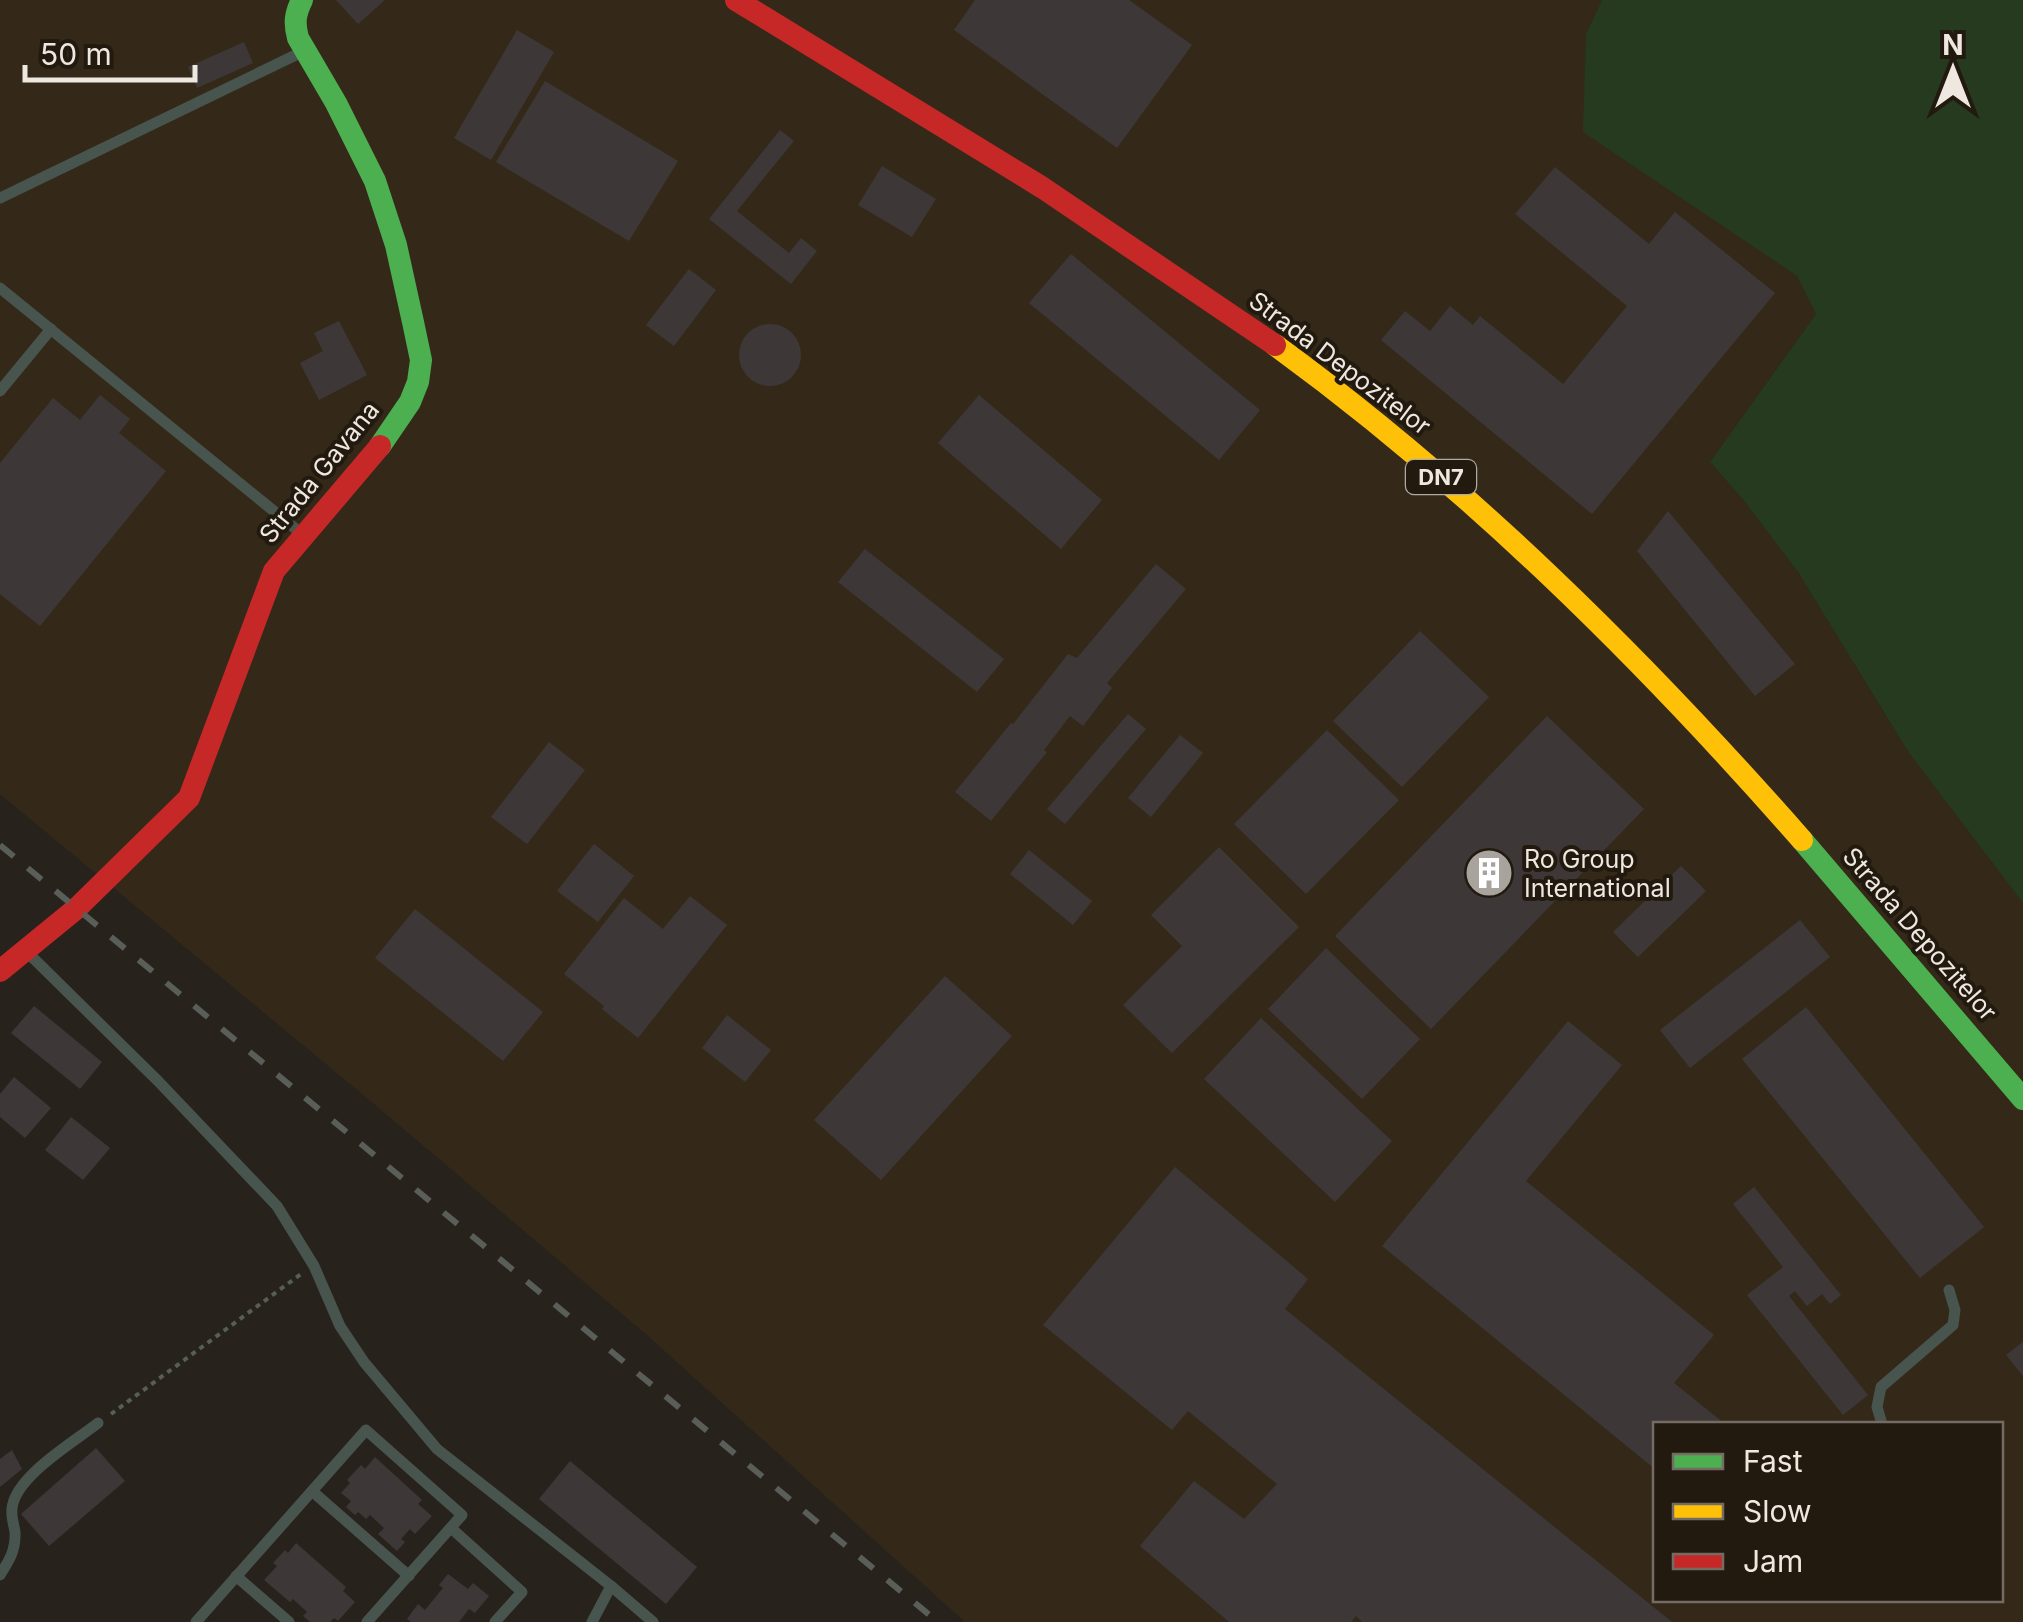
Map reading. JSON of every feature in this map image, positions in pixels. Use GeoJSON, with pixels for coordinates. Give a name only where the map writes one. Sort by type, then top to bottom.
{"type":"FeatureCollection","features":[{"type":"Feature","properties":{"kind":"main road","name":"Strada Gavana"},"geometry":{"type":"LineString","coordinates":[[0,972],[77,908],[189,798],[274,571],[376,451],[410,402],[418,382],[420,360],[385,209],[365,158],[296,34],[293,16],[302,0]]}},
{"type":"Feature","properties":{"kind":"main road","name":"Strada Depozitelor"},"geometry":{"type":"LineString","coordinates":[[736,0],[911,104],[1216,303],[1355,405],[1436,472],[1679,703],[1778,812],[2023,1099]]}},
{"type":"Feature","properties":{"kind":"lane"},"geometry":{"type":"LineString","coordinates":[[0,198],[304,51]]}},
{"type":"Feature","properties":{"kind":"lane"},"geometry":{"type":"LineString","coordinates":[[0,288],[306,536]]}},
{"type":"Feature","properties":{"kind":"lane"},"geometry":{"type":"LineString","coordinates":[[0,391],[51,329]]}},
{"type":"Feature","properties":{"kind":"lane"},"geometry":{"type":"LineString","coordinates":[[24,949],[278,1206],[314,1266],[340,1326],[364,1362],[438,1449],[653,1622]]}},
{"type":"Feature","properties":{"kind":"lane"},"geometry":{"type":"LineString","coordinates":[[1881,1422],[1877,1407],[1881,1387],[1953,1325],[1955,1310],[1949,1290]]}},
{"type":"Feature","properties":{"kind":"lane"},"geometry":{"type":"LineString","coordinates":[[0,1575],[14,1554],[14,1497],[30,1476],[98,1423]]}},
{"type":"Feature","properties":{"kind":"lane"},"geometry":{"type":"LineString","coordinates":[[196,1622],[366,1430],[462,1515],[368,1622]]}},
{"type":"Feature","properties":{"kind":"lane"},"geometry":{"type":"LineString","coordinates":[[312,1491],[408,1576]]}},
{"type":"Feature","properties":{"kind":"lane"},"geometry":{"type":"LineString","coordinates":[[450,1528],[522,1592],[496,1622]]}},
{"type":"Feature","properties":{"kind":"lane"},"geometry":{"type":"LineString","coordinates":[[236,1576],[289,1622]]}},
{"type":"Feature","properties":{"kind":"lane"},"geometry":{"type":"LineString","coordinates":[[592,1622],[611,1586]]}},
{"type":"Feature","properties":{"kind":"path"},"geometry":{"type":"LineString","coordinates":[[98,1423],[314,1266]]}},
{"type":"Feature","properties":{"kind":"shaded area"},"geometry":{"type":"Polygon","coordinates":[[[0,0],[1602,0],[1586,34],[1584,132],[1797,276],[1816,314],[1710,462],[1798,572],[1909,753],[2023,903],[2023,1622],[965,1622],[648,1336],[0,794],[0,0]]]}},
{"type":"Feature","properties":{"kind":"green space"},"geometry":{"type":"Polygon","coordinates":[[[1602,0],[2023,0],[2023,903],[1909,753],[1798,572],[1710,462],[1816,314],[1797,276],[1583,132],[1586,34],[1602,0]]]}},
{"type":"Feature","properties":{"kind":"building"},"geometry":{"type":"Polygon","coordinates":[[[336,0],[385,0],[358,24],[336,0]]]}},
{"type":"Feature","properties":{"kind":"building"},"geometry":{"type":"Polygon","coordinates":[[[975,0],[1129,0],[1192,45],[1117,148],[954,30],[975,0]]]}},
{"type":"Feature","properties":{"kind":"building"},"geometry":{"type":"Polygon","coordinates":[[[517,30],[554,52],[491,160],[454,138],[517,30]]]}},
{"type":"Feature","properties":{"kind":"building"},"geometry":{"type":"Polygon","coordinates":[[[244,42],[253,63],[197,88],[188,67],[244,42]]]}},
{"type":"Feature","properties":{"kind":"building"},"geometry":{"type":"Polygon","coordinates":[[[545,81],[678,161],[629,241],[496,162],[545,81]]]}},
{"type":"Feature","properties":{"kind":"building"},"geometry":{"type":"Polygon","coordinates":[[[780,130],[794,141],[737,211],[789,253],[801,238],[817,251],[791,284],[709,219],[780,130]]]}},
{"type":"Feature","properties":{"kind":"building"},"geometry":{"type":"Polygon","coordinates":[[[882,166],[936,199],[912,237],[858,205],[882,166]]]}},
{"type":"Feature","properties":{"kind":"building"},"geometry":{"type":"Polygon","coordinates":[[[1555,167],[1649,244],[1675,212],[1775,293],[1592,514],[1381,340],[1405,311],[1430,331],[1450,306],[1473,325],[1480,316],[1563,384],[1627,306],[1515,214],[1555,167]]]}},
{"type":"Feature","properties":{"kind":"building"},"geometry":{"type":"Polygon","coordinates":[[[1071,254],[1260,410],[1219,460],[1029,303],[1071,254]]]}},
{"type":"Feature","properties":{"kind":"building"},"geometry":{"type":"Polygon","coordinates":[[[689,269],[716,290],[674,346],[646,325],[689,269]]]}},
{"type":"Feature","properties":{"kind":"building"},"geometry":{"type":"Polygon","coordinates":[[[339,321],[367,375],[319,400],[300,363],[323,351],[314,333],[339,321]]]}},
{"type":"Feature","properties":{"kind":"building"},"geometry":{"type":"Polygon","coordinates":[[[770,324],[792,333],[801,355],[792,377],[770,386],[748,377],[739,355],[748,333],[770,324]]]}},
{"type":"Feature","properties":{"kind":"building"},"geometry":{"type":"Polygon","coordinates":[[[100,395],[130,419],[119,433],[166,471],[40,626],[0,594],[0,463],[53,398],[80,420],[100,395]]]}},
{"type":"Feature","properties":{"kind":"building"},"geometry":{"type":"Polygon","coordinates":[[[979,395],[1102,500],[1061,549],[938,443],[979,395]]]}},
{"type":"Feature","properties":{"kind":"building"},"geometry":{"type":"Polygon","coordinates":[[[1668,511],[1795,664],[1755,696],[1637,551],[1668,511]]]}},
{"type":"Feature","properties":{"kind":"building"},"geometry":{"type":"Polygon","coordinates":[[[865,549],[1004,659],[977,692],[838,582],[865,549]]]}},
{"type":"Feature","properties":{"kind":"building"},"geometry":{"type":"Polygon","coordinates":[[[1156,564],[1186,589],[1107,683],[1112,688],[1083,726],[1070,716],[1044,750],[1047,752],[991,821],[955,792],[1068,654],[1077,658],[1156,564]]]}},
{"type":"Feature","properties":{"kind":"building"},"geometry":{"type":"Polygon","coordinates":[[[1420,631],[1489,697],[1402,787],[1333,721],[1420,631]]]}},
{"type":"Feature","properties":{"kind":"building"},"geometry":{"type":"Polygon","coordinates":[[[1128,714],[1146,729],[1065,824],[1047,809],[1128,714]]]}},
{"type":"Feature","properties":{"kind":"building","name":"Ro Group International"},"geometry":{"type":"Polygon","coordinates":[[[1547,716],[1644,809],[1431,1029],[1335,936],[1547,716]]]}},
{"type":"Feature","properties":{"kind":"building"},"geometry":{"type":"Polygon","coordinates":[[[1327,730],[1399,800],[1306,894],[1234,824],[1327,730]]]}},
{"type":"Feature","properties":{"kind":"building"},"geometry":{"type":"Polygon","coordinates":[[[1180,735],[1203,753],[1151,817],[1128,798],[1180,735]]]}},
{"type":"Feature","properties":{"kind":"building"},"geometry":{"type":"Polygon","coordinates":[[[549,742],[585,770],[527,844],[491,817],[549,742]]]}},
{"type":"Feature","properties":{"kind":"building"},"geometry":{"type":"Polygon","coordinates":[[[594,844],[634,876],[598,922],[557,891],[594,844]]]}},
{"type":"Feature","properties":{"kind":"building"},"geometry":{"type":"Polygon","coordinates":[[[1219,847],[1299,927],[1172,1053],[1123,1005],[1182,946],[1151,915],[1219,847]]]}},
{"type":"Feature","properties":{"kind":"building"},"geometry":{"type":"Polygon","coordinates":[[[1029,850],[1092,901],[1073,925],[1010,874],[1029,850]]]}},
{"type":"Feature","properties":{"kind":"building"},"geometry":{"type":"Polygon","coordinates":[[[1681,866],[1706,891],[1638,957],[1613,932],[1681,866]]]}},
{"type":"Feature","properties":{"kind":"building"},"geometry":{"type":"Polygon","coordinates":[[[690,896],[727,925],[638,1038],[564,974],[624,898],[663,929],[690,896]]]}},
{"type":"Feature","properties":{"kind":"building"},"geometry":{"type":"Polygon","coordinates":[[[415,909],[543,1012],[503,1061],[375,958],[415,909]]]}},
{"type":"Feature","properties":{"kind":"building"},"geometry":{"type":"Polygon","coordinates":[[[1800,920],[1830,957],[1690,1068],[1660,1030],[1800,920]]]}},
{"type":"Feature","properties":{"kind":"building"},"geometry":{"type":"Polygon","coordinates":[[[1326,948],[1420,1039],[1362,1099],[1268,1009],[1326,948]]]}},
{"type":"Feature","properties":{"kind":"building"},"geometry":{"type":"Polygon","coordinates":[[[945,976],[1012,1036],[881,1180],[814,1120],[945,976]]]}},
{"type":"Feature","properties":{"kind":"building"},"geometry":{"type":"Polygon","coordinates":[[[34,1006],[102,1062],[80,1089],[11,1033],[34,1006]]]}},
{"type":"Feature","properties":{"kind":"building"},"geometry":{"type":"Polygon","coordinates":[[[1806,1007],[1984,1227],[1920,1278],[1742,1059],[1806,1007]]]}},
{"type":"Feature","properties":{"kind":"building"},"geometry":{"type":"Polygon","coordinates":[[[727,1015],[771,1050],[745,1082],[702,1048],[727,1015]]]}},
{"type":"Feature","properties":{"kind":"building"},"geometry":{"type":"Polygon","coordinates":[[[1261,1018],[1392,1141],[1335,1202],[1204,1079],[1261,1018]]]}},
{"type":"Feature","properties":{"kind":"building"},"geometry":{"type":"Polygon","coordinates":[[[1568,1021],[1622,1065],[1526,1181],[1714,1335],[1674,1383],[1723,1422],[1653,1422],[1653,1468],[1382,1246],[1568,1021]]]}},
{"type":"Feature","properties":{"kind":"building"},"geometry":{"type":"Polygon","coordinates":[[[14,1077],[51,1108],[25,1138],[0,1117],[0,1094],[14,1077]]]}},
{"type":"Feature","properties":{"kind":"building"},"geometry":{"type":"Polygon","coordinates":[[[71,1117],[110,1148],[83,1180],[45,1150],[71,1117]]]}},
{"type":"Feature","properties":{"kind":"building"},"geometry":{"type":"Polygon","coordinates":[[[1175,1167],[1308,1279],[1285,1309],[1672,1622],[1362,1622],[1356,1616],[1351,1622],[1229,1622],[1140,1546],[1194,1481],[1244,1519],[1277,1484],[1188,1411],[1172,1430],[1043,1325],[1175,1167]]]}},
{"type":"Feature","properties":{"kind":"building"},"geometry":{"type":"Polygon","coordinates":[[[1754,1187],[1841,1295],[1830,1304],[1822,1294],[1807,1306],[1795,1291],[1789,1296],[1868,1395],[1843,1415],[1747,1295],[1783,1267],[1733,1204],[1754,1187]]]}},
{"type":"Feature","properties":{"kind":"building"},"geometry":{"type":"Polygon","coordinates":[[[2023,1342],[2023,1376],[2006,1355],[2023,1342]]]}},
{"type":"Feature","properties":{"kind":"building"},"geometry":{"type":"Polygon","coordinates":[[[96,1448],[125,1481],[49,1546],[21,1514],[96,1448]]]}},
{"type":"Feature","properties":{"kind":"building"},"geometry":{"type":"Polygon","coordinates":[[[12,1450],[22,1469],[0,1487],[0,1459],[12,1450]]]}},
{"type":"Feature","properties":{"kind":"building"},"geometry":{"type":"Polygon","coordinates":[[[375,1457],[422,1500],[418,1504],[432,1516],[415,1534],[410,1529],[397,1551],[378,1534],[384,1528],[370,1515],[366,1519],[358,1512],[355,1515],[346,1507],[351,1501],[341,1493],[361,1465],[365,1469],[375,1457]]]}},
{"type":"Feature","properties":{"kind":"building"},"geometry":{"type":"Polygon","coordinates":[[[570,1461],[697,1567],[666,1604],[539,1499],[570,1461]]]}},
{"type":"Feature","properties":{"kind":"building"},"geometry":{"type":"Polygon","coordinates":[[[296,1543],[346,1587],[343,1591],[355,1602],[338,1621],[334,1618],[330,1622],[310,1622],[303,1616],[307,1612],[293,1599],[290,1602],[264,1580],[277,1566],[273,1563],[296,1543]]]}},
{"type":"Feature","properties":{"kind":"building"},"geometry":{"type":"Polygon","coordinates":[[[448,1574],[468,1589],[473,1583],[489,1596],[475,1613],[469,1609],[459,1622],[407,1619],[418,1604],[425,1610],[443,1588],[439,1585],[448,1574]]]}},
{"type":"Feature","properties":{"kind":"railway"},"geometry":{"type":"LineString","coordinates":[[0,845],[938,1622]]}},
{"type":"Feature","properties":{"kind":"traffic: fast"},"geometry":{"type":"LineString","coordinates":[[302,0],[296,19],[298,38],[375,181],[396,245],[421,360],[410,402],[380,446]]}},
{"type":"Feature","properties":{"kind":"traffic: fast"},"geometry":{"type":"LineString","coordinates":[[1802,840],[2023,1099]]}},
{"type":"Feature","properties":{"kind":"traffic: slow"},"geometry":{"type":"LineString","coordinates":[[1275,345],[1486,516],[1617,641],[1802,840]]}},
{"type":"Feature","properties":{"kind":"traffic: jam"},"geometry":{"type":"LineString","coordinates":[[736,0],[1043,188],[1275,345]]}},
{"type":"Feature","properties":{"kind":"traffic: jam"},"geometry":{"type":"LineString","coordinates":[[0,971],[77,908],[189,798],[274,571],[380,446]]}},
{"type":"Feature","properties":{"kind":"place","name":"Ro Group International"},"geometry":{"type":"Point","coordinates":[1489,873]}}]}
